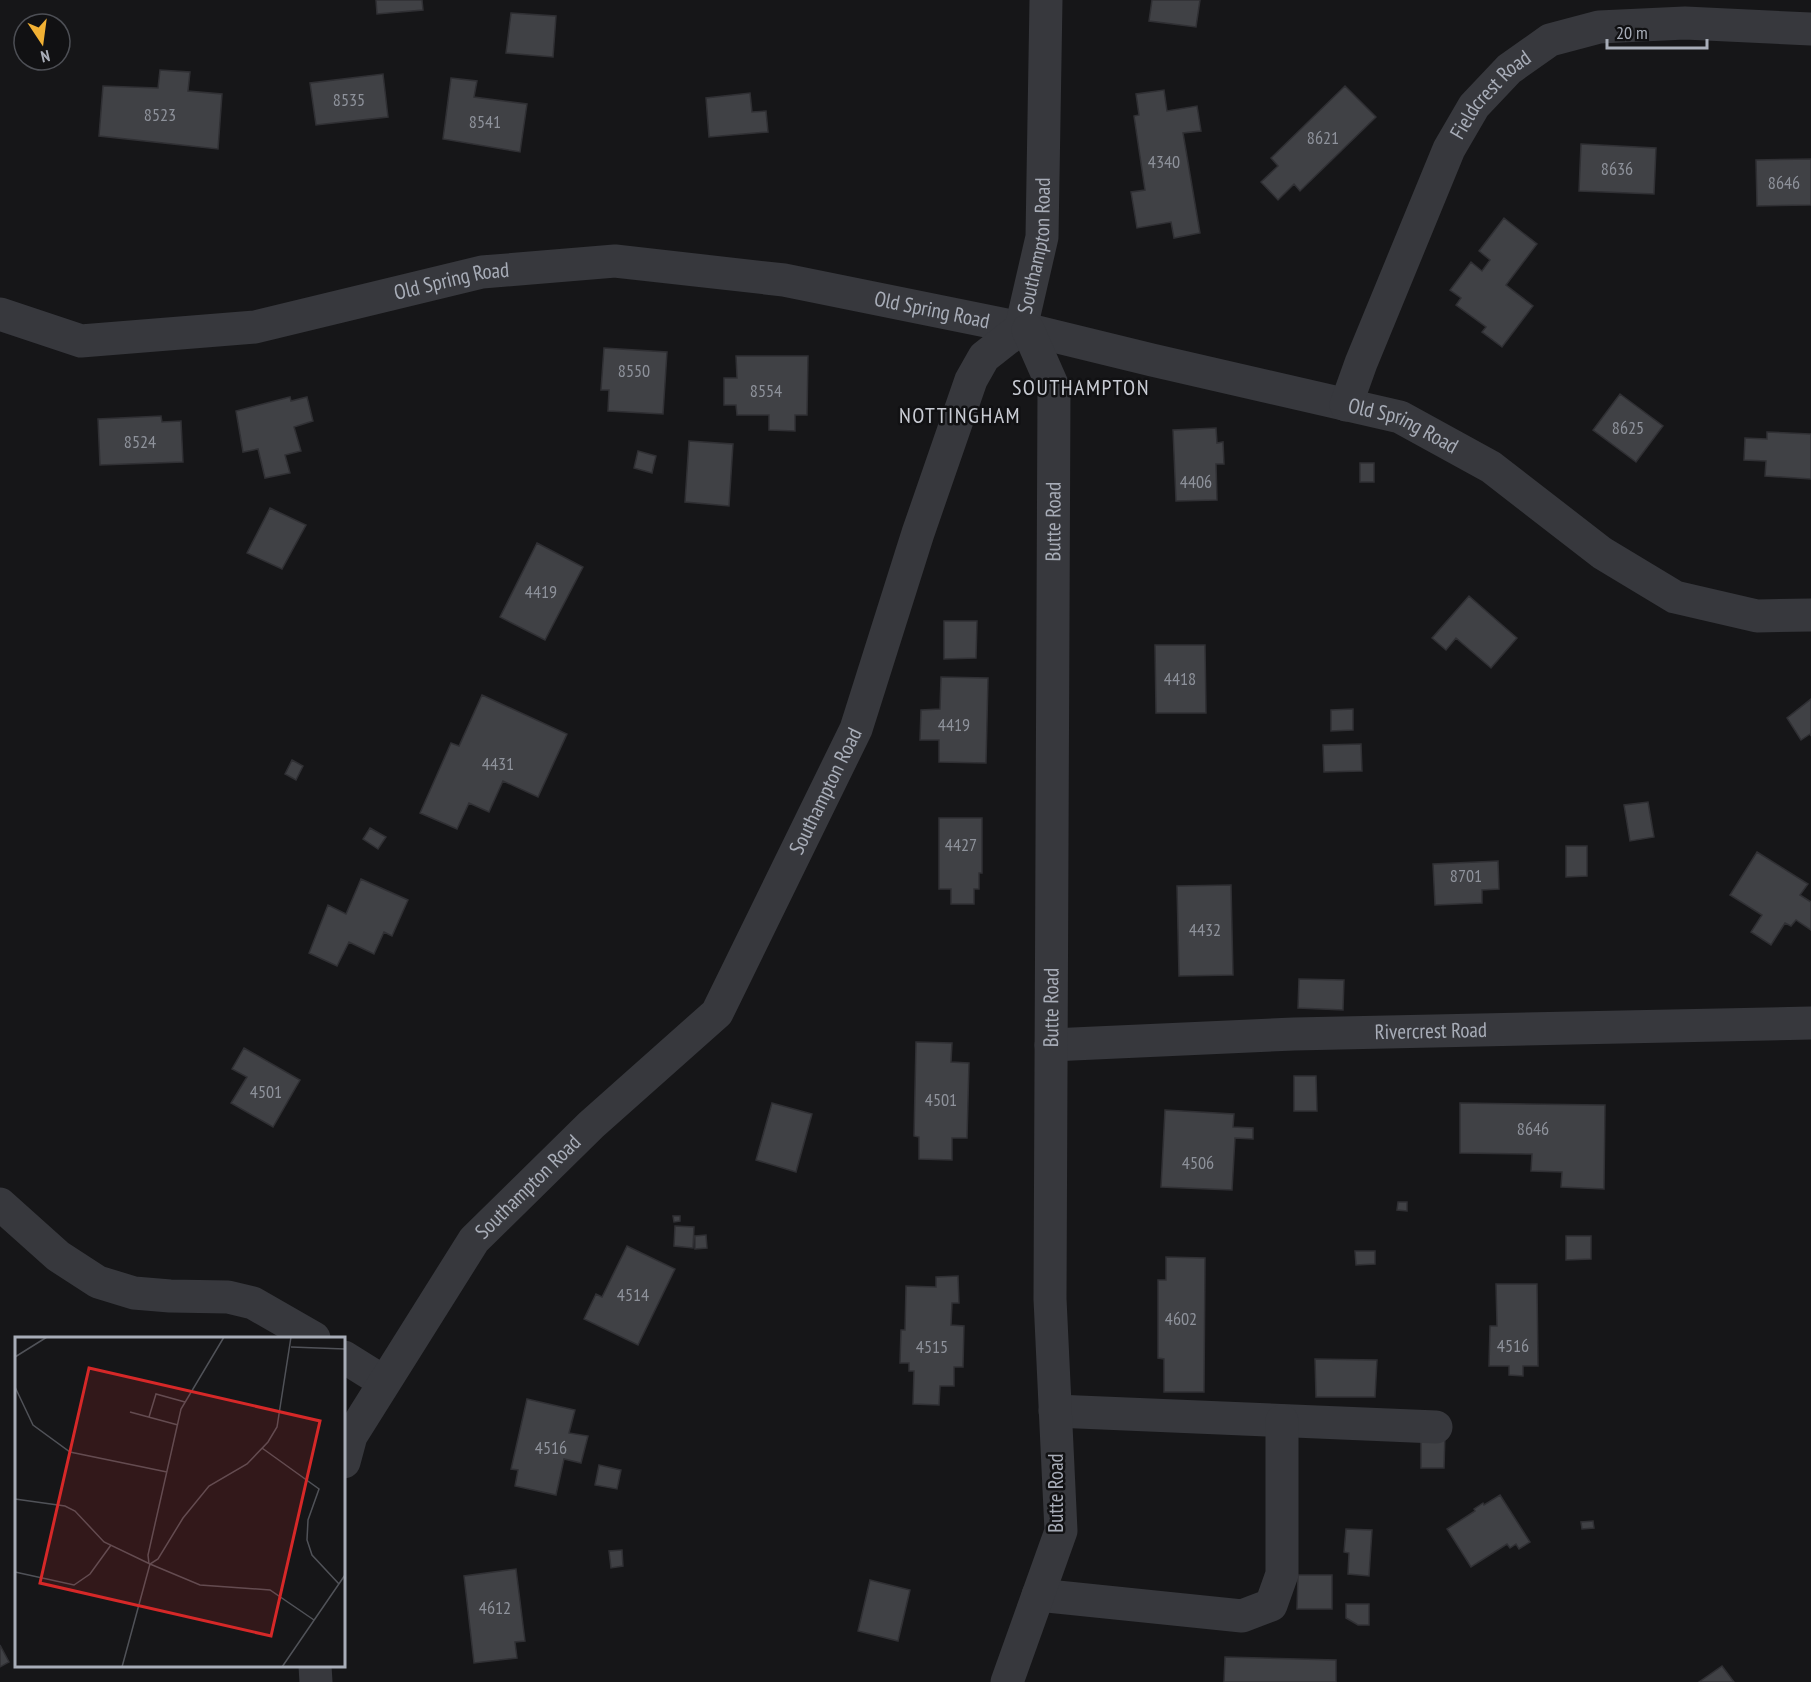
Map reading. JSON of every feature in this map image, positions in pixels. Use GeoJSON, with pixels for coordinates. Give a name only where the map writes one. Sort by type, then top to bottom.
{"type":"FeatureCollection","features":[{"type":"Feature","properties":{"kind":"street","name":"Southampton Road"},"geometry":{"type":"LineString","coordinates":[[345,1458],[351,1436],[474,1240],[591,1125],[717,1013],[856,729],[918,533],[971,380],[984,357],[1024,329],[1042,237],[1046,0]]}},
{"type":"Feature","properties":{"kind":"street","name":"Fieldcrest Road"},"geometry":{"type":"LineString","coordinates":[[1346,405],[1360,363],[1449,149],[1474,106],[1509,69],[1550,40],[1599,27],[1685,23],[1811,29]]}},
{"type":"Feature","properties":{"kind":"street","name":"Old Spring Road"},"geometry":{"type":"LineString","coordinates":[[0,314],[81,341],[255,327],[482,272],[615,261],[784,280],[1024,329],[1400,417],[1491,467],[1602,553],[1675,597],[1757,616],[1811,615]]}},
{"type":"Feature","properties":{"kind":"street","name":"Butte Road"},"geometry":{"type":"LineString","coordinates":[[1007,1682],[1061,1531],[1050,1299],[1054,389],[1024,329]]}},
{"type":"Feature","properties":{"kind":"street","name":"Rivercrest Road"},"geometry":{"type":"LineString","coordinates":[[1051,1045],[1294,1034],[1811,1023]]}},
{"type":"Feature","properties":{"kind":"street"},"geometry":{"type":"LineString","coordinates":[[0,1204],[58,1256],[98,1282],[134,1293],[228,1297],[253,1303],[312,1337]]}},
{"type":"Feature","properties":{"kind":"street"},"geometry":{"type":"LineString","coordinates":[[345,1358],[384,1382]]}},
{"type":"Feature","properties":{"kind":"street"},"geometry":{"type":"LineString","coordinates":[[1055,1411],[1436,1427]]}},
{"type":"Feature","properties":{"kind":"street"},"geometry":{"type":"LineString","coordinates":[[1038,1595],[1242,1616],[1271,1605],[1282,1574],[1282,1421]]}},
{"type":"Feature","properties":{"kind":"street"},"geometry":{"type":"LineString","coordinates":[[315,1667],[316,1682]]}},
{"type":"Feature","properties":{"kind":"building"},"geometry":{"type":"Polygon","coordinates":[[[376,0],[422,0],[423,10],[377,14],[376,0]]]}},
{"type":"Feature","properties":{"kind":"building"},"geometry":{"type":"Polygon","coordinates":[[[1152,0],[1200,0],[1196,27],[1149,21],[1152,0]]]}},
{"type":"Feature","properties":{"kind":"building"},"geometry":{"type":"Polygon","coordinates":[[[511,13],[556,16],[553,57],[506,53],[511,13]]]}},
{"type":"Feature","properties":{"kind":"building"},"geometry":{"type":"Polygon","coordinates":[[[160,70],[190,72],[188,91],[222,94],[218,149],[99,136],[103,86],[158,88],[160,70]]]}},
{"type":"Feature","properties":{"kind":"building"},"geometry":{"type":"Polygon","coordinates":[[[383,74],[388,117],[316,125],[310,83],[383,74]]]}},
{"type":"Feature","properties":{"kind":"building"},"geometry":{"type":"Polygon","coordinates":[[[451,78],[477,81],[474,97],[527,104],[520,152],[443,139],[451,78]]]}},
{"type":"Feature","properties":{"kind":"building"},"geometry":{"type":"Polygon","coordinates":[[[1345,86],[1376,117],[1300,191],[1294,184],[1278,200],[1261,182],[1278,166],[1271,158],[1345,86]]]}},
{"type":"Feature","properties":{"kind":"building"},"geometry":{"type":"Polygon","coordinates":[[[1164,90],[1167,111],[1197,106],[1201,131],[1183,133],[1200,233],[1174,238],[1171,222],[1137,228],[1131,192],[1145,190],[1134,116],[1139,115],[1136,94],[1164,90]]]}},
{"type":"Feature","properties":{"kind":"building"},"geometry":{"type":"Polygon","coordinates":[[[750,93],[752,112],[766,111],[768,132],[709,137],[706,98],[750,93]]]}},
{"type":"Feature","properties":{"kind":"building"},"geometry":{"type":"Polygon","coordinates":[[[1581,144],[1656,148],[1654,194],[1579,191],[1581,144]]]}},
{"type":"Feature","properties":{"kind":"building"},"geometry":{"type":"Polygon","coordinates":[[[1811,159],[1811,205],[1757,206],[1756,160],[1811,159]]]}},
{"type":"Feature","properties":{"kind":"building"},"geometry":{"type":"Polygon","coordinates":[[[1504,218],[1537,244],[1506,285],[1533,306],[1502,347],[1482,332],[1486,327],[1456,305],[1461,298],[1450,290],[1471,262],[1482,271],[1490,260],[1479,251],[1504,218]]]}},
{"type":"Feature","properties":{"kind":"building"},"geometry":{"type":"Polygon","coordinates":[[[604,348],[667,352],[663,414],[608,411],[609,390],[601,390],[604,348]]]}},
{"type":"Feature","properties":{"kind":"building"},"geometry":{"type":"Polygon","coordinates":[[[736,356],[808,356],[807,415],[795,415],[795,431],[769,430],[769,415],[737,415],[736,405],[724,405],[724,378],[737,378],[736,356]]]}},
{"type":"Feature","properties":{"kind":"building"},"geometry":{"type":"Polygon","coordinates":[[[1620,394],[1663,426],[1636,462],[1593,430],[1620,394]]]}},
{"type":"Feature","properties":{"kind":"building"},"geometry":{"type":"Polygon","coordinates":[[[290,397],[291,401],[307,397],[313,421],[294,427],[301,451],[285,455],[290,473],[265,478],[258,449],[243,452],[236,411],[290,397]]]}},
{"type":"Feature","properties":{"kind":"building"},"geometry":{"type":"Polygon","coordinates":[[[161,416],[162,422],[181,421],[183,462],[100,465],[98,419],[161,416]]]}},
{"type":"Feature","properties":{"kind":"building"},"geometry":{"type":"Polygon","coordinates":[[[1216,428],[1217,443],[1223,442],[1224,464],[1216,464],[1217,500],[1176,501],[1173,430],[1216,428]]]}},
{"type":"Feature","properties":{"kind":"building"},"geometry":{"type":"Polygon","coordinates":[[[1767,432],[1811,434],[1811,479],[1765,476],[1766,461],[1744,460],[1745,438],[1767,439],[1767,432]]]}},
{"type":"Feature","properties":{"kind":"building"},"geometry":{"type":"Polygon","coordinates":[[[689,441],[733,444],[729,506],[685,502],[689,441]]]}},
{"type":"Feature","properties":{"kind":"building"},"geometry":{"type":"Polygon","coordinates":[[[638,451],[656,456],[652,473],[634,468],[638,451]]]}},
{"type":"Feature","properties":{"kind":"building"},"geometry":{"type":"Polygon","coordinates":[[[1360,463],[1374,463],[1374,482],[1360,482],[1360,463]]]}},
{"type":"Feature","properties":{"kind":"building"},"geometry":{"type":"Polygon","coordinates":[[[270,508],[306,525],[282,569],[247,553],[270,508]]]}},
{"type":"Feature","properties":{"kind":"building"},"geometry":{"type":"Polygon","coordinates":[[[537,543],[583,567],[545,640],[500,617],[537,543]]]}},
{"type":"Feature","properties":{"kind":"building"},"geometry":{"type":"Polygon","coordinates":[[[1469,596],[1517,638],[1491,668],[1456,638],[1446,650],[1432,638],[1469,596]]]}},
{"type":"Feature","properties":{"kind":"building"},"geometry":{"type":"Polygon","coordinates":[[[944,621],[977,621],[976,658],[944,659],[944,621]]]}},
{"type":"Feature","properties":{"kind":"building"},"geometry":{"type":"Polygon","coordinates":[[[1155,645],[1205,645],[1206,713],[1156,713],[1155,645]]]}},
{"type":"Feature","properties":{"kind":"building"},"geometry":{"type":"Polygon","coordinates":[[[941,677],[988,678],[986,763],[939,762],[939,740],[920,740],[921,710],[940,709],[941,677]]]}},
{"type":"Feature","properties":{"kind":"building"},"geometry":{"type":"Polygon","coordinates":[[[482,695],[567,734],[538,797],[503,781],[489,812],[469,803],[457,829],[420,813],[451,743],[459,746],[482,695]]]}},
{"type":"Feature","properties":{"kind":"building"},"geometry":{"type":"Polygon","coordinates":[[[1811,699],[1811,736],[1810,734],[1801,740],[1787,718],[1811,699]]]}},
{"type":"Feature","properties":{"kind":"building"},"geometry":{"type":"Polygon","coordinates":[[[1353,709],[1353,730],[1331,731],[1331,710],[1353,709]]]}},
{"type":"Feature","properties":{"kind":"building"},"geometry":{"type":"Polygon","coordinates":[[[1361,744],[1362,771],[1324,772],[1323,745],[1361,744]]]}},
{"type":"Feature","properties":{"kind":"building"},"geometry":{"type":"Polygon","coordinates":[[[292,760],[303,766],[296,780],[285,774],[292,760]]]}},
{"type":"Feature","properties":{"kind":"building"},"geometry":{"type":"Polygon","coordinates":[[[1648,802],[1654,837],[1630,841],[1624,805],[1648,802]]]}},
{"type":"Feature","properties":{"kind":"building"},"geometry":{"type":"Polygon","coordinates":[[[939,818],[982,818],[982,873],[979,873],[979,889],[974,889],[974,904],[951,904],[951,889],[939,889],[939,818]]]}},
{"type":"Feature","properties":{"kind":"building"},"geometry":{"type":"Polygon","coordinates":[[[370,828],[386,837],[378,849],[363,839],[370,828]]]}},
{"type":"Feature","properties":{"kind":"building"},"geometry":{"type":"Polygon","coordinates":[[[1566,846],[1587,846],[1587,876],[1566,877],[1566,846]]]}},
{"type":"Feature","properties":{"kind":"building"},"geometry":{"type":"Polygon","coordinates":[[[1757,852],[1808,884],[1800,895],[1811,902],[1811,930],[1796,920],[1791,926],[1785,923],[1771,945],[1751,932],[1762,915],[1730,895],[1757,852]]]}},
{"type":"Feature","properties":{"kind":"building"},"geometry":{"type":"Polygon","coordinates":[[[1498,861],[1499,889],[1482,890],[1482,903],[1435,905],[1433,864],[1498,861]]]}},
{"type":"Feature","properties":{"kind":"building"},"geometry":{"type":"Polygon","coordinates":[[[361,879],[408,900],[392,936],[384,932],[374,954],[349,942],[337,966],[309,953],[328,905],[346,914],[361,879]]]}},
{"type":"Feature","properties":{"kind":"building"},"geometry":{"type":"Polygon","coordinates":[[[1231,885],[1233,975],[1179,976],[1177,886],[1231,885]]]}},
{"type":"Feature","properties":{"kind":"building"},"geometry":{"type":"Polygon","coordinates":[[[1299,979],[1344,980],[1343,1010],[1298,1008],[1299,979]]]}},
{"type":"Feature","properties":{"kind":"building"},"geometry":{"type":"Polygon","coordinates":[[[916,1042],[952,1043],[951,1062],[969,1063],[967,1138],[952,1138],[952,1160],[919,1159],[919,1137],[914,1136],[916,1042]]]}},
{"type":"Feature","properties":{"kind":"building"},"geometry":{"type":"Polygon","coordinates":[[[244,1048],[300,1080],[273,1127],[231,1103],[247,1077],[232,1069],[244,1048]]]}},
{"type":"Feature","properties":{"kind":"building"},"geometry":{"type":"Polygon","coordinates":[[[1294,1076],[1316,1076],[1317,1111],[1294,1111],[1294,1076]]]}},
{"type":"Feature","properties":{"kind":"building"},"geometry":{"type":"Polygon","coordinates":[[[772,1103],[812,1114],[796,1172],[756,1160],[772,1103]]]}},
{"type":"Feature","properties":{"kind":"building"},"geometry":{"type":"Polygon","coordinates":[[[1460,1103],[1605,1105],[1604,1189],[1561,1187],[1562,1172],[1531,1171],[1532,1154],[1460,1153],[1460,1103]]]}},
{"type":"Feature","properties":{"kind":"building"},"geometry":{"type":"Polygon","coordinates":[[[1165,1110],[1234,1114],[1233,1127],[1253,1128],[1253,1139],[1235,1138],[1232,1190],[1161,1187],[1165,1110]]]}},
{"type":"Feature","properties":{"kind":"building"},"geometry":{"type":"Polygon","coordinates":[[[1398,1202],[1407,1202],[1407,1211],[1397,1210],[1398,1202]]]}},
{"type":"Feature","properties":{"kind":"building"},"geometry":{"type":"Polygon","coordinates":[[[673,1216],[680,1216],[680,1221],[674,1222],[673,1216]]]}},
{"type":"Feature","properties":{"kind":"building"},"geometry":{"type":"Polygon","coordinates":[[[675,1226],[694,1227],[693,1248],[674,1246],[675,1226]]]}},
{"type":"Feature","properties":{"kind":"building"},"geometry":{"type":"Polygon","coordinates":[[[706,1235],[707,1248],[695,1249],[695,1236],[706,1235]]]}},
{"type":"Feature","properties":{"kind":"building"},"geometry":{"type":"Polygon","coordinates":[[[1566,1236],[1591,1236],[1591,1259],[1566,1260],[1566,1236]]]}},
{"type":"Feature","properties":{"kind":"building"},"geometry":{"type":"Polygon","coordinates":[[[627,1246],[675,1269],[638,1345],[584,1319],[596,1294],[602,1297],[627,1246]]]}},
{"type":"Feature","properties":{"kind":"building"},"geometry":{"type":"Polygon","coordinates":[[[1355,1251],[1375,1251],[1375,1264],[1356,1265],[1355,1251]]]}},
{"type":"Feature","properties":{"kind":"building"},"geometry":{"type":"Polygon","coordinates":[[[1166,1257],[1205,1258],[1204,1392],[1164,1392],[1164,1359],[1158,1358],[1158,1280],[1166,1280],[1166,1257]]]}},
{"type":"Feature","properties":{"kind":"building"},"geometry":{"type":"Polygon","coordinates":[[[958,1276],[959,1303],[952,1303],[951,1325],[964,1326],[963,1367],[954,1367],[954,1386],[940,1386],[939,1405],[913,1404],[914,1371],[909,1371],[909,1363],[900,1363],[901,1330],[905,1330],[906,1286],[936,1287],[936,1277],[958,1276]]]}},
{"type":"Feature","properties":{"kind":"building"},"geometry":{"type":"Polygon","coordinates":[[[1496,1284],[1537,1284],[1538,1366],[1523,1366],[1523,1376],[1509,1375],[1509,1366],[1489,1366],[1490,1326],[1497,1326],[1496,1284]]]}},
{"type":"Feature","properties":{"kind":"building"},"geometry":{"type":"Polygon","coordinates":[[[1315,1359],[1377,1360],[1375,1397],[1316,1397],[1315,1359]]]}},
{"type":"Feature","properties":{"kind":"building"},"geometry":{"type":"Polygon","coordinates":[[[527,1399],[575,1410],[569,1433],[588,1436],[581,1463],[564,1459],[556,1495],[515,1486],[518,1470],[511,1469],[527,1399]]]}},
{"type":"Feature","properties":{"kind":"building"},"geometry":{"type":"Polygon","coordinates":[[[1421,1433],[1445,1433],[1444,1468],[1421,1468],[1421,1433]]]}},
{"type":"Feature","properties":{"kind":"building"},"geometry":{"type":"Polygon","coordinates":[[[599,1465],[621,1470],[617,1489],[595,1485],[599,1465]]]}},
{"type":"Feature","properties":{"kind":"building"},"geometry":{"type":"Polygon","coordinates":[[[1500,1495],[1530,1542],[1519,1549],[1516,1544],[1510,1548],[1507,1544],[1471,1567],[1447,1529],[1475,1511],[1474,1509],[1483,1503],[1484,1505],[1500,1495]]]}},
{"type":"Feature","properties":{"kind":"building"},"geometry":{"type":"Polygon","coordinates":[[[1593,1521],[1594,1528],[1582,1529],[1581,1522],[1593,1521]]]}},
{"type":"Feature","properties":{"kind":"building"},"geometry":{"type":"Polygon","coordinates":[[[1346,1529],[1372,1530],[1369,1576],[1348,1574],[1349,1553],[1344,1552],[1346,1529]]]}},
{"type":"Feature","properties":{"kind":"building"},"geometry":{"type":"Polygon","coordinates":[[[622,1550],[623,1566],[611,1568],[609,1551],[622,1550]]]}},
{"type":"Feature","properties":{"kind":"building"},"geometry":{"type":"Polygon","coordinates":[[[516,1569],[525,1641],[515,1642],[517,1658],[474,1663],[464,1576],[516,1569]]]}},
{"type":"Feature","properties":{"kind":"building"},"geometry":{"type":"Polygon","coordinates":[[[1298,1575],[1332,1575],[1332,1609],[1297,1609],[1298,1575]]]}},
{"type":"Feature","properties":{"kind":"building"},"geometry":{"type":"Polygon","coordinates":[[[870,1580],[910,1590],[898,1641],[858,1631],[870,1580]]]}},
{"type":"Feature","properties":{"kind":"building"},"geometry":{"type":"Polygon","coordinates":[[[1346,1604],[1369,1604],[1369,1625],[1358,1625],[1346,1618],[1346,1604]]]}},
{"type":"Feature","properties":{"kind":"building"},"geometry":{"type":"Polygon","coordinates":[[[0,1645],[9,1662],[0,1667],[0,1645]]]}},
{"type":"Feature","properties":{"kind":"building"},"geometry":{"type":"Polygon","coordinates":[[[1225,1657],[1336,1660],[1336,1682],[1224,1682],[1225,1657]]]}},
{"type":"Feature","properties":{"kind":"building"},"geometry":{"type":"Polygon","coordinates":[[[1722,1666],[1734,1682],[1699,1682],[1722,1666]]]}},
{"type":"Feature","properties":{"kind":"district","name":"SOUTHAMPTON"},"geometry":{"type":"Point","coordinates":[1081,387]}},
{"type":"Feature","properties":{"kind":"district","name":"NOTTINGHAM"},"geometry":{"type":"Point","coordinates":[960,415]}}]}
